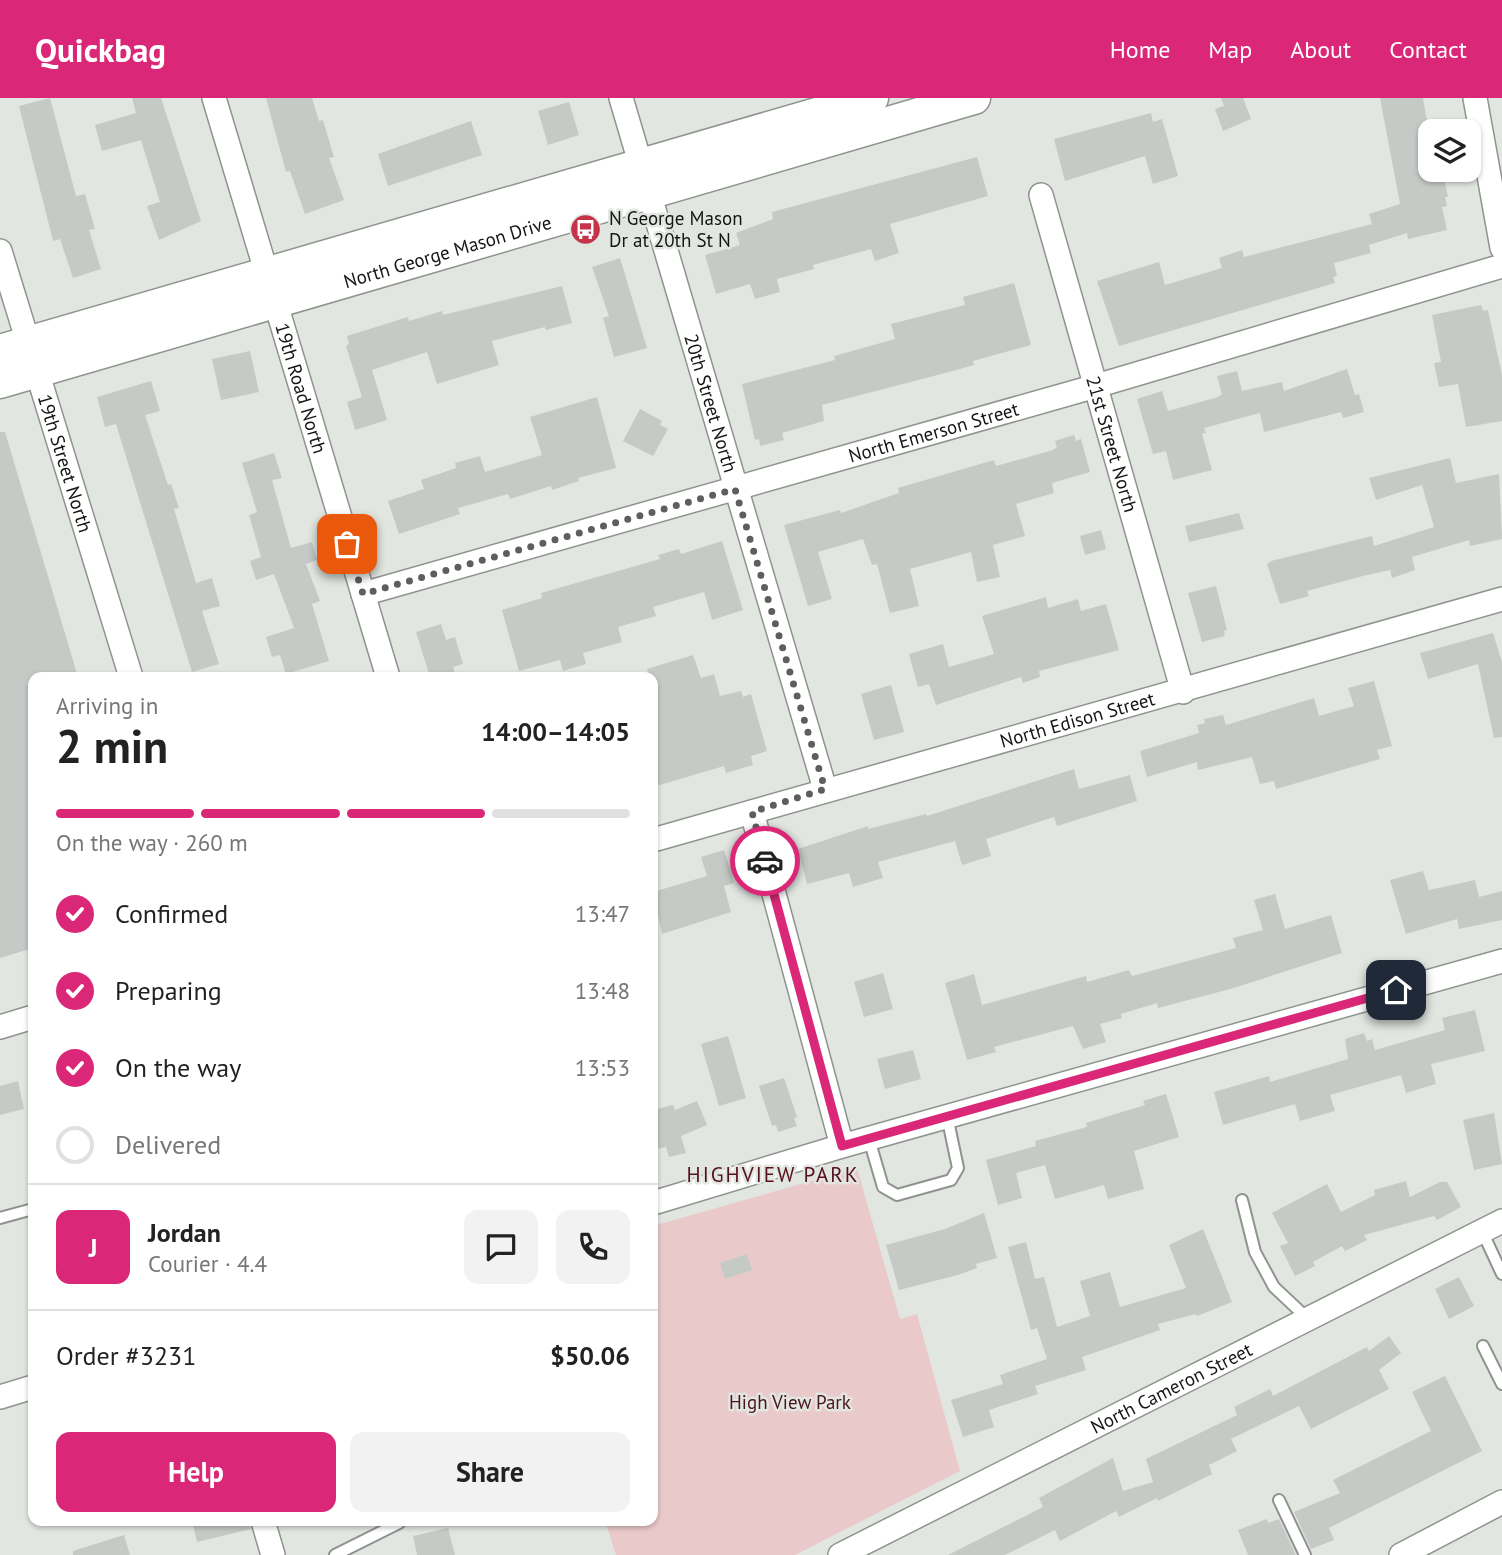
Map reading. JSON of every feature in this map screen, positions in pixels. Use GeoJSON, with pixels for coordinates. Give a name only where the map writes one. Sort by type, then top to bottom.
{"type":"FeatureCollection","features":[{"type":"Feature","properties":{"kind":"main road","name":"North George Mason Drive"},"geometry":{"type":"LineString","coordinates":[[646,178],[872,98]]}},
{"type":"Feature","properties":{"kind":"main road","name":"North George Mason Drive"},"geometry":{"type":"LineString","coordinates":[[0,382],[22,355],[271,287],[646,178],[974,98]]}},
{"type":"Feature","properties":{"kind":"street","name":"19th Road North"},"geometry":{"type":"LineString","coordinates":[[214,98],[386,672]]}},
{"type":"Feature","properties":{"kind":"street","name":"20th Street North"},"geometry":{"type":"LineString","coordinates":[[621,98],[825,789]]}},
{"type":"Feature","properties":{"kind":"street"},"geometry":{"type":"LineString","coordinates":[[1475,98],[1502,248]]}},
{"type":"Feature","properties":{"kind":"street","name":"21st Street North"},"geometry":{"type":"LineString","coordinates":[[1041,195],[1183,692]]}},
{"type":"Feature","properties":{"kind":"street","name":"19th Street North"},"geometry":{"type":"LineString","coordinates":[[0,251],[22,355],[129,672]]}},
{"type":"Feature","properties":{"kind":"street","name":"North Emerson Street"},"geometry":{"type":"LineString","coordinates":[[363,594],[1096,386],[1502,267]]}},
{"type":"Feature","properties":{"kind":"street","name":"North Edison Street"},"geometry":{"type":"LineString","coordinates":[[658,839],[825,789],[1183,692],[1502,599]]}},
{"type":"Feature","properties":{"kind":"street"},"geometry":{"type":"LineString","coordinates":[[752,812],[842,1146]]}},
{"type":"Feature","properties":{"kind":"street"},"geometry":{"type":"LineString","coordinates":[[658,1201],[947,1116],[1502,961]]}},
{"type":"Feature","properties":{"kind":"street"},"geometry":{"type":"LineString","coordinates":[[0,1027],[28,1019]]}},
{"type":"Feature","properties":{"kind":"street","name":"North Cameron Street"},"geometry":{"type":"LineString","coordinates":[[840,1555],[869,1548],[1492,1226]]}},
{"type":"Feature","properties":{"kind":"street"},"geometry":{"type":"LineString","coordinates":[[0,1397],[28,1389]]}},
{"type":"Feature","properties":{"kind":"street"},"geometry":{"type":"LineString","coordinates":[[1413,1552],[1502,1502]]}},
{"type":"Feature","properties":{"kind":"street"},"geometry":{"type":"LineString","coordinates":[[264,1526],[273,1555]]}},
{"type":"Feature","properties":{"kind":"lane"},"geometry":{"type":"LineString","coordinates":[[869,1139],[883,1187],[897,1195],[951,1180],[958,1168],[947,1116]]}},
{"type":"Feature","properties":{"kind":"lane"},"geometry":{"type":"LineString","coordinates":[[1242,1200],[1255,1252],[1274,1287],[1308,1319]]}},
{"type":"Feature","properties":{"kind":"lane"},"geometry":{"type":"LineString","coordinates":[[0,1218],[28,1210]]}},
{"type":"Feature","properties":{"kind":"lane"},"geometry":{"type":"LineString","coordinates":[[1492,1226],[1502,1274]]}},
{"type":"Feature","properties":{"kind":"lane"},"geometry":{"type":"LineString","coordinates":[[1483,1346],[1502,1384]]}},
{"type":"Feature","properties":{"kind":"lane"},"geometry":{"type":"LineString","coordinates":[[1279,1500],[1305,1555]]}},
{"type":"Feature","properties":{"kind":"lane"},"geometry":{"type":"LineString","coordinates":[[335,1555],[393,1526]]}},
{"type":"Feature","properties":{"kind":"green space","name":"High View Park"},"geometry":{"type":"Polygon","coordinates":[[[857,1168],[900,1319],[917,1314],[960,1471],[795,1555],[616,1555],[607,1526],[658,1526],[658,1225],[857,1168]]]}},
{"type":"Feature","properties":{"kind":"building"},"geometry":{"type":"Polygon","coordinates":[[[50,98],[76,196],[85,194],[95,229],[89,230],[101,269],[73,278],[60,239],[53,241],[19,106],[50,98]]]}},
{"type":"Feature","properties":{"kind":"building"},"geometry":{"type":"Polygon","coordinates":[[[132,98],[161,98],[201,221],[159,240],[147,206],[160,202],[141,140],[102,151],[95,125],[136,113],[132,98]]]}},
{"type":"Feature","properties":{"kind":"building"},"geometry":{"type":"Polygon","coordinates":[[[266,98],[312,98],[319,121],[323,120],[334,157],[329,158],[344,200],[305,214],[290,171],[286,172],[266,98]]]}},
{"type":"Feature","properties":{"kind":"building"},"geometry":{"type":"Polygon","coordinates":[[[1221,98],[1243,98],[1251,119],[1223,131],[1215,109],[1224,106],[1221,98]]]}},
{"type":"Feature","properties":{"kind":"building"},"geometry":{"type":"Polygon","coordinates":[[[1380,98],[1423,98],[1427,119],[1418,119],[1418,182],[1445,182],[1448,197],[1445,197],[1447,206],[1442,207],[1447,230],[1408,239],[1407,233],[1369,245],[1371,253],[1334,263],[1337,276],[1333,277],[1335,283],[1119,346],[1097,281],[1159,262],[1165,285],[1222,268],[1219,258],[1242,250],[1244,257],[1372,224],[1369,214],[1400,204],[1380,98]]]}},
{"type":"Feature","properties":{"kind":"building"},"geometry":{"type":"Polygon","coordinates":[[[569,102],[579,135],[548,145],[538,111],[569,102]]]}},
{"type":"Feature","properties":{"kind":"building"},"geometry":{"type":"Polygon","coordinates":[[[1151,113],[1153,122],[1162,119],[1178,176],[1153,184],[1145,156],[1065,181],[1054,139],[1151,113]]]}},
{"type":"Feature","properties":{"kind":"building"},"geometry":{"type":"Polygon","coordinates":[[[471,121],[482,155],[388,186],[378,154],[471,121]]]}},
{"type":"Feature","properties":{"kind":"building"},"geometry":{"type":"Polygon","coordinates":[[[977,157],[988,196],[890,224],[899,253],[875,261],[871,249],[813,265],[814,269],[777,279],[780,292],[755,299],[750,284],[716,294],[705,255],[740,245],[736,233],[773,219],[772,212],[977,157]]]}},
{"type":"Feature","properties":{"kind":"building"},"geometry":{"type":"Polygon","coordinates":[[[620,258],[647,348],[614,357],[603,318],[609,316],[592,267],[620,258]]]}},
{"type":"Feature","properties":{"kind":"building"},"geometry":{"type":"Polygon","coordinates":[[[1014,283],[1031,345],[973,361],[974,365],[822,405],[824,421],[782,433],[784,440],[760,446],[759,439],[755,440],[742,384],[835,360],[834,356],[895,339],[891,324],[965,305],[963,297],[1014,283]]]}},
{"type":"Feature","properties":{"kind":"building"},"geometry":{"type":"Polygon","coordinates":[[[562,286],[572,323],[492,341],[499,365],[437,384],[427,352],[372,370],[387,420],[355,430],[347,402],[362,397],[346,346],[349,344],[347,336],[408,317],[409,321],[442,311],[443,315],[562,286]]]}},
{"type":"Feature","properties":{"kind":"building"},"geometry":{"type":"Polygon","coordinates":[[[1481,305],[1483,311],[1488,310],[1502,375],[1502,421],[1466,427],[1458,384],[1439,387],[1434,363],[1441,362],[1432,315],[1481,305]]]}},
{"type":"Feature","properties":{"kind":"building"},"geometry":{"type":"Polygon","coordinates":[[[250,351],[259,392],[221,400],[212,359],[250,351]]]}},
{"type":"Feature","properties":{"kind":"building"},"geometry":{"type":"Polygon","coordinates":[[[1347,369],[1355,395],[1359,394],[1364,412],[1343,418],[1341,412],[1264,432],[1260,413],[1204,428],[1206,433],[1202,434],[1212,470],[1173,480],[1166,451],[1153,454],[1137,399],[1162,391],[1168,411],[1218,397],[1222,394],[1217,376],[1237,371],[1242,391],[1282,382],[1284,391],[1347,369]]]}},
{"type":"Feature","properties":{"kind":"building"},"geometry":{"type":"Polygon","coordinates":[[[151,381],[160,411],[145,415],[168,485],[171,484],[179,508],[174,509],[196,583],[212,578],[220,606],[202,611],[219,664],[192,672],[116,424],[105,427],[97,397],[151,381]]]}},
{"type":"Feature","properties":{"kind":"building"},"geometry":{"type":"Polygon","coordinates":[[[597,397],[616,468],[578,478],[579,481],[552,490],[551,486],[510,499],[508,494],[458,508],[460,514],[399,534],[388,501],[424,489],[421,480],[456,468],[455,463],[480,456],[485,472],[542,455],[530,417],[597,397]]]}},
{"type":"Feature","properties":{"kind":"building"},"geometry":{"type":"Polygon","coordinates":[[[640,409],[662,421],[660,425],[668,429],[653,456],[623,441],[640,409]]]}},
{"type":"Feature","properties":{"kind":"building"},"geometry":{"type":"Polygon","coordinates":[[[0,432],[5,432],[77,672],[28,672],[28,950],[0,958],[0,432]]]}},
{"type":"Feature","properties":{"kind":"building"},"geometry":{"type":"Polygon","coordinates":[[[1074,435],[1076,441],[1081,439],[1090,472],[1052,483],[1054,493],[1016,504],[1025,536],[993,545],[1000,577],[977,582],[971,552],[910,569],[919,606],[890,613],[877,564],[872,565],[863,539],[818,552],[832,599],[808,606],[784,525],[840,510],[841,513],[899,493],[898,488],[994,460],[996,466],[1053,450],[1057,447],[1055,441],[1074,435]]]}},
{"type":"Feature","properties":{"kind":"building"},"geometry":{"type":"Polygon","coordinates":[[[274,453],[282,478],[272,480],[291,548],[312,542],[317,560],[306,564],[320,601],[312,604],[329,661],[285,672],[280,655],[272,657],[266,637],[294,628],[274,574],[256,580],[250,561],[261,557],[249,515],[257,512],[242,463],[274,453]]]}},
{"type":"Feature","properties":{"kind":"building"},"geometry":{"type":"Polygon","coordinates":[[[1450,458],[1456,483],[1499,474],[1502,539],[1470,546],[1469,540],[1412,557],[1415,570],[1392,578],[1390,570],[1363,576],[1307,591],[1309,596],[1280,604],[1267,564],[1271,561],[1372,536],[1374,546],[1434,527],[1422,485],[1376,500],[1369,478],[1450,458]]]}},
{"type":"Feature","properties":{"kind":"building"},"geometry":{"type":"Polygon","coordinates":[[[1239,513],[1244,529],[1189,542],[1185,526],[1239,513]]]}},
{"type":"Feature","properties":{"kind":"building"},"geometry":{"type":"Polygon","coordinates":[[[1101,530],[1106,549],[1085,555],[1080,536],[1101,530]]]}},
{"type":"Feature","properties":{"kind":"building"},"geometry":{"type":"Polygon","coordinates":[[[722,541],[743,610],[712,620],[704,592],[653,607],[656,616],[618,627],[622,642],[583,653],[586,664],[563,671],[560,660],[519,671],[502,610],[542,598],[541,593],[660,559],[658,555],[679,549],[681,554],[722,541]]]}},
{"type":"Feature","properties":{"kind":"building"},"geometry":{"type":"Polygon","coordinates":[[[1216,586],[1227,630],[1224,631],[1225,636],[1202,642],[1188,593],[1216,586]]]}},
{"type":"Feature","properties":{"kind":"building"},"geometry":{"type":"Polygon","coordinates":[[[1046,597],[1048,608],[1078,599],[1081,611],[1106,604],[1119,650],[1039,671],[1040,677],[1023,683],[1021,677],[936,705],[929,684],[918,687],[909,654],[943,644],[949,667],[994,654],[982,616],[1046,597]]]}},
{"type":"Feature","properties":{"kind":"building"},"geometry":{"type":"Polygon","coordinates":[[[441,624],[446,640],[455,637],[463,664],[453,667],[454,672],[428,672],[416,632],[441,624]]]}},
{"type":"Feature","properties":{"kind":"building"},"geometry":{"type":"Polygon","coordinates":[[[1493,633],[1502,662],[1502,737],[1494,738],[1478,664],[1428,679],[1420,653],[1493,633]]]}},
{"type":"Feature","properties":{"kind":"building"},"geometry":{"type":"Polygon","coordinates":[[[693,655],[701,678],[714,674],[720,696],[741,691],[743,697],[751,694],[767,751],[751,756],[753,765],[726,773],[724,766],[658,786],[658,672],[648,672],[647,669],[693,655]]]}},
{"type":"Feature","properties":{"kind":"building"},"geometry":{"type":"Polygon","coordinates":[[[1374,681],[1392,746],[1377,750],[1380,759],[1276,789],[1274,781],[1260,784],[1252,757],[1198,770],[1197,762],[1147,777],[1140,751],[1199,733],[1197,725],[1205,723],[1204,719],[1223,715],[1226,725],[1314,698],[1319,716],[1354,706],[1348,688],[1374,681]]]}},
{"type":"Feature","properties":{"kind":"building"},"geometry":{"type":"Polygon","coordinates":[[[891,685],[904,732],[874,740],[861,694],[891,685]]]}},
{"type":"Feature","properties":{"kind":"building"},"geometry":{"type":"Polygon","coordinates":[[[1074,769],[1079,789],[1130,775],[1137,801],[1057,826],[1054,817],[986,839],[991,856],[962,865],[955,841],[878,862],[883,878],[853,887],[849,873],[807,884],[798,849],[868,826],[868,829],[926,814],[927,816],[1074,769]]]}},
{"type":"Feature","properties":{"kind":"building"},"geometry":{"type":"Polygon","coordinates":[[[724,850],[734,883],[724,886],[731,912],[662,934],[658,915],[658,891],[707,876],[701,857],[724,850]]]}},
{"type":"Feature","properties":{"kind":"building"},"geometry":{"type":"Polygon","coordinates":[[[1423,871],[1429,890],[1475,880],[1479,897],[1502,891],[1502,920],[1459,929],[1457,919],[1406,934],[1390,880],[1423,871]]]}},
{"type":"Feature","properties":{"kind":"building"},"geometry":{"type":"Polygon","coordinates":[[[1275,894],[1285,929],[1331,915],[1342,953],[1234,988],[1158,1008],[1157,1003],[1121,1014],[1122,1018],[1100,1024],[1106,1042],[1083,1049],[1073,1026],[994,1047],[996,1052],[967,1060],[945,983],[974,974],[982,1005],[1086,976],[1087,982],[1129,970],[1132,976],[1236,948],[1233,938],[1263,930],[1254,900],[1275,894]]]}},
{"type":"Feature","properties":{"kind":"building"},"geometry":{"type":"Polygon","coordinates":[[[883,973],[893,1009],[864,1017],[854,982],[883,973]]]}},
{"type":"Feature","properties":{"kind":"building"},"geometry":{"type":"Polygon","coordinates":[[[1475,1010],[1485,1051],[1431,1064],[1436,1084],[1406,1093],[1401,1075],[1330,1095],[1335,1111],[1300,1121],[1295,1104],[1223,1125],[1214,1092],[1269,1076],[1270,1082],[1348,1059],[1345,1039],[1364,1033],[1367,1041],[1372,1039],[1375,1050],[1445,1030],[1442,1018],[1475,1010]]]}},
{"type":"Feature","properties":{"kind":"building"},"geometry":{"type":"Polygon","coordinates":[[[728,1036],[746,1098],[719,1106],[701,1044],[728,1036]]]}},
{"type":"Feature","properties":{"kind":"building"},"geometry":{"type":"Polygon","coordinates":[[[913,1050],[921,1079],[885,1089],[877,1059],[913,1050]]]}},
{"type":"Feature","properties":{"kind":"building"},"geometry":{"type":"Polygon","coordinates":[[[784,1078],[797,1117],[794,1118],[797,1126],[778,1132],[776,1125],[772,1126],[759,1086],[784,1078]]]}},
{"type":"Feature","properties":{"kind":"building"},"geometry":{"type":"Polygon","coordinates":[[[18,1081],[24,1109],[0,1115],[0,1086],[18,1081]]]}},
{"type":"Feature","properties":{"kind":"building"},"geometry":{"type":"Polygon","coordinates":[[[1166,1094],[1179,1137],[1134,1151],[1144,1189],[1108,1199],[1104,1185],[1055,1199],[1045,1165],[1016,1173],[1022,1198],[998,1205],[986,1160],[1036,1146],[1035,1141],[1087,1127],[1086,1123],[1145,1105],[1143,1101],[1166,1094]]]}},
{"type":"Feature","properties":{"kind":"building"},"geometry":{"type":"Polygon","coordinates":[[[697,1101],[707,1125],[681,1136],[686,1153],[669,1157],[666,1147],[658,1149],[658,1109],[673,1105],[675,1110],[697,1101]]]}},
{"type":"Feature","properties":{"kind":"building"},"geometry":{"type":"Polygon","coordinates":[[[1494,1113],[1502,1164],[1474,1170],[1463,1120],[1494,1113]]]}},
{"type":"Feature","properties":{"kind":"building"},"geometry":{"type":"Polygon","coordinates":[[[1406,1181],[1410,1197],[1440,1182],[1447,1182],[1461,1207],[1437,1220],[1434,1216],[1364,1235],[1367,1240],[1345,1251],[1342,1246],[1313,1262],[1315,1266],[1295,1276],[1280,1246],[1288,1243],[1272,1213],[1327,1184],[1341,1212],[1375,1195],[1374,1190],[1406,1181]]]}},
{"type":"Feature","properties":{"kind":"building"},"geometry":{"type":"Polygon","coordinates":[[[984,1213],[997,1258],[976,1264],[977,1268],[958,1275],[899,1290],[886,1245],[945,1229],[984,1213]]]}},
{"type":"Feature","properties":{"kind":"building"},"geometry":{"type":"Polygon","coordinates":[[[1203,1229],[1232,1302],[1197,1316],[1196,1314],[1158,1324],[1160,1330],[1082,1357],[1086,1370],[1035,1386],[1038,1394],[989,1410],[994,1427],[963,1437],[951,1400],[1003,1384],[1000,1375],[1047,1359],[1037,1328],[1031,1330],[1008,1247],[1026,1242],[1035,1279],[1044,1277],[1057,1327],[1090,1316],[1080,1281],[1110,1272],[1120,1307],[1186,1288],[1169,1245],[1203,1229]]]}},
{"type":"Feature","properties":{"kind":"building"},"geometry":{"type":"Polygon","coordinates":[[[747,1254],[752,1270],[725,1279],[720,1263],[747,1254]]]}},
{"type":"Feature","properties":{"kind":"building"},"geometry":{"type":"Polygon","coordinates":[[[1459,1277],[1474,1306],[1449,1319],[1435,1289],[1459,1277]]]}},
{"type":"Feature","properties":{"kind":"building"},"geometry":{"type":"Polygon","coordinates":[[[1389,1336],[1401,1353],[1379,1370],[1389,1389],[1311,1429],[1299,1406],[1231,1439],[1237,1451],[1209,1465],[1212,1474],[1158,1501],[1157,1498],[1119,1517],[1116,1511],[1060,1541],[1055,1530],[1005,1555],[948,1555],[1043,1507],[1039,1498],[1113,1458],[1123,1491],[1153,1482],[1146,1459],[1237,1415],[1234,1407],[1270,1389],[1273,1396],[1367,1347],[1369,1351],[1389,1336]]]}},
{"type":"Feature","properties":{"kind":"building"},"geometry":{"type":"Polygon","coordinates":[[[1445,1376],[1482,1451],[1329,1528],[1334,1540],[1311,1549],[1294,1512],[1340,1493],[1333,1480],[1431,1431],[1412,1392],[1445,1376]]]}},
{"type":"Feature","properties":{"kind":"building"},"geometry":{"type":"Polygon","coordinates":[[[1267,1519],[1268,1523],[1279,1519],[1296,1555],[1248,1555],[1238,1530],[1267,1519]]]}},
{"type":"Feature","properties":{"kind":"building"},"geometry":{"type":"Polygon","coordinates":[[[193,1526],[250,1526],[251,1529],[197,1542],[193,1526]]]}},
{"type":"Feature","properties":{"kind":"building"},"geometry":{"type":"Polygon","coordinates":[[[448,1528],[455,1555],[417,1555],[413,1536],[448,1528]]]}},
{"type":"Feature","properties":{"kind":"building"},"geometry":{"type":"Polygon","coordinates":[[[124,1535],[130,1555],[73,1555],[73,1551],[124,1535]]]}},
{"type":"Feature","properties":{"kind":"way so far"},"geometry":{"type":"LineString","coordinates":[[347,544],[363,594],[735,489],[825,789],[752,812],[765,861]]}},
{"type":"Feature","properties":{"kind":"place","name":"N George Mason Dr at 20th St N"},"geometry":{"type":"Point","coordinates":[586,229]}},
{"type":"Feature","properties":{"kind":"district","name":"HIGHVIEW PARK"},"geometry":{"type":"Point","coordinates":[773,1175]}},
{"type":"Feature","properties":{"kind":"route"},"geometry":{"type":"LineString","coordinates":[[765,861],[842,1146],[1396,990]]}}]}
